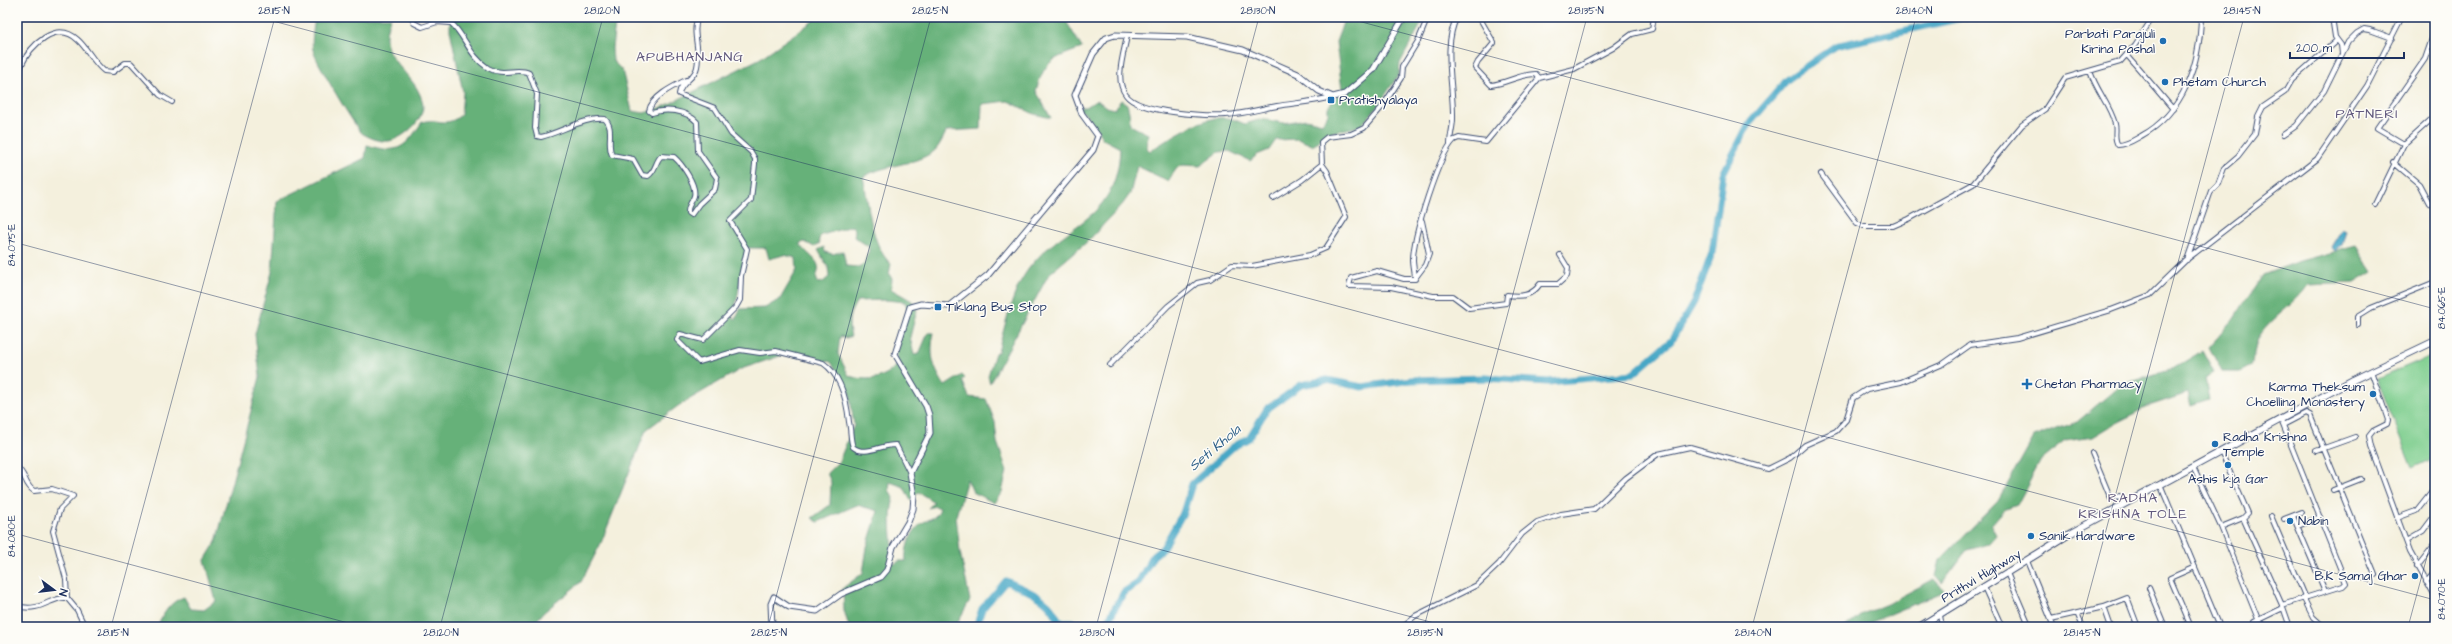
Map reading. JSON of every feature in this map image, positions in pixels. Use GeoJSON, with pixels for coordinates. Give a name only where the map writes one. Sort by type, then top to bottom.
{"type":"FeatureCollection","features":[{"type":"Feature","properties":{"kind":"highway","name":"Prithvi Highway"},"geometry":{"type":"LineString","coordinates":[[1919,627],[2027,561],[2160,484],[2221,452],[2282,423],[2371,371],[2435,341]]}},
{"type":"Feature","properties":{"kind":"main road"},"geometry":{"type":"LineString","coordinates":[[772,627],[771,604],[774,597],[789,607],[817,611],[841,594],[873,582],[884,574],[892,547],[908,522],[913,509],[914,496],[910,473],[927,440],[931,425],[924,403],[895,354],[910,307],[916,304],[941,307],[953,304],[988,275],[1093,150],[1098,139],[1096,131],[1079,109],[1076,101],[1076,93],[1085,78],[1093,54],[1106,38],[1115,35],[1186,37],[1243,50],[1298,74],[1319,91],[1331,97],[1345,94],[1373,70],[1404,17]]}},
{"type":"Feature","properties":{"kind":"street"},"geometry":{"type":"LineString","coordinates":[[411,17],[414,23],[422,27],[437,22],[451,23],[469,51],[488,68],[507,74],[524,71],[529,73],[537,94],[535,128],[537,136],[541,137],[564,130],[586,120],[605,119],[610,127],[612,155],[633,159],[642,175],[648,176],[652,174],[657,160],[661,156],[674,158],[694,186],[694,196],[688,208],[688,213],[691,215],[699,204],[716,189],[718,182],[718,178],[698,151],[697,122],[675,111],[664,109],[652,113],[649,111],[651,105],[660,96],[691,77]]}},
{"type":"Feature","properties":{"kind":"street"},"geometry":{"type":"LineString","coordinates":[[698,17],[695,26],[698,64],[695,73],[681,87],[679,94],[715,108],[731,134],[751,152],[755,159],[755,164],[751,200],[730,221],[747,249],[741,276],[739,304],[703,340],[680,334],[677,340],[699,362],[740,350],[760,353],[776,351],[823,363],[829,368],[841,388],[852,447],[865,451],[886,445],[896,445],[910,473]]}},
{"type":"Feature","properties":{"kind":"street"},"geometry":{"type":"LineString","coordinates":[[1110,365],[1168,306],[1197,283],[1210,280],[1232,265],[1245,266],[1285,261],[1310,255],[1326,248],[1346,217],[1327,171],[1322,164],[1321,142],[1327,137],[1351,134],[1364,128],[1382,107],[1400,78],[1402,67],[1418,41],[1428,17]]}},
{"type":"Feature","properties":{"kind":"street"},"geometry":{"type":"LineString","coordinates":[[1415,279],[1413,260],[1422,220],[1442,159],[1450,144],[1453,119],[1449,46],[1451,32],[1457,17]]}},
{"type":"Feature","properties":{"kind":"street"},"geometry":{"type":"LineString","coordinates":[[1478,17],[1494,44],[1478,62],[1475,68],[1491,85],[1503,84],[1529,74],[1536,74],[1539,78]]}},
{"type":"Feature","properties":{"kind":"street"},"geometry":{"type":"LineString","coordinates":[[1450,144],[1459,138],[1486,142],[1539,78],[1574,69],[1613,48],[1632,34],[1652,29],[1654,17]]}},
{"type":"Feature","properties":{"kind":"street"},"geometry":{"type":"LineString","coordinates":[[1821,174],[1856,223],[1864,226],[1893,226],[1909,219],[1973,184],[2022,125],[2046,109],[2065,78],[2113,65],[2127,54],[2153,17]]}},
{"type":"Feature","properties":{"kind":"street"},"geometry":{"type":"LineString","coordinates":[[2090,72],[2115,124],[2115,141],[2118,145],[2124,145],[2147,132],[2173,109],[2181,98],[2196,61],[2201,42],[2201,17]]}},
{"type":"Feature","properties":{"kind":"street"},"geometry":{"type":"LineString","coordinates":[[2332,17],[2336,41],[2341,45],[2342,55]]}},
{"type":"Feature","properties":{"kind":"street"},"geometry":{"type":"LineString","coordinates":[[1402,627],[1415,616],[1477,586],[1499,564],[1522,534],[1537,522],[1561,514],[1594,509],[1626,478],[1658,454],[1690,447],[1768,470],[1790,458],[1805,445],[1836,431],[1846,420],[1853,398],[1867,389],[1901,382],[1943,364],[1970,344],[2017,338],[2111,310],[2150,295],[2186,260],[2317,159],[2367,86],[2402,17]]}},
{"type":"Feature","properties":{"kind":"street"},"geometry":{"type":"LineString","coordinates":[[2283,135],[2296,126],[2324,91],[2348,42],[2364,29],[2392,38]]}},
{"type":"Feature","properties":{"kind":"street"},"geometry":{"type":"LineString","coordinates":[[2404,144],[2377,128],[2425,59],[2435,30]]}},
{"type":"Feature","properties":{"kind":"street"},"geometry":{"type":"LineString","coordinates":[[17,91],[21,67],[31,51],[43,37],[64,33],[78,40],[104,71],[113,72],[125,63],[131,63],[160,95],[172,102]]}},
{"type":"Feature","properties":{"kind":"street"},"geometry":{"type":"LineString","coordinates":[[1127,36],[1120,74],[1121,85],[1126,96],[1146,107],[1196,114],[1226,115],[1314,102],[1331,97]]}},
{"type":"Feature","properties":{"kind":"street"},"geometry":{"type":"LineString","coordinates":[[2186,260],[2211,191],[2218,184],[2224,168],[2238,156],[2255,134],[2258,117],[2263,107],[2285,92],[2292,80],[2336,41]]}},
{"type":"Feature","properties":{"kind":"street"},"geometry":{"type":"LineString","coordinates":[[2127,54],[2173,109]]}},
{"type":"Feature","properties":{"kind":"street"},"geometry":{"type":"LineString","coordinates":[[2375,204],[2393,162],[2404,144],[2435,116]]}},
{"type":"Feature","properties":{"kind":"street"},"geometry":{"type":"LineString","coordinates":[[2393,162],[2419,184],[2429,203],[2435,204]]}},
{"type":"Feature","properties":{"kind":"street"},"geometry":{"type":"LineString","coordinates":[[1272,198],[1302,180],[1322,164]]}},
{"type":"Feature","properties":{"kind":"street"},"geometry":{"type":"LineString","coordinates":[[1415,279],[1418,272],[1425,265],[1429,254],[1422,220]]}},
{"type":"Feature","properties":{"kind":"street"},"geometry":{"type":"LineString","coordinates":[[1415,279],[1404,279],[1377,271],[1351,278],[1349,286],[1391,287],[1433,296],[1452,296],[1469,308],[1493,305],[1506,303],[1507,295],[1520,297],[1529,295],[1540,284],[1558,284],[1567,276],[1568,268],[1560,255]]}},
{"type":"Feature","properties":{"kind":"street"},"geometry":{"type":"LineString","coordinates":[[2358,325],[2358,316],[2371,308],[2435,282]]}},
{"type":"Feature","properties":{"kind":"street"},"geometry":{"type":"LineString","coordinates":[[2371,371],[2388,420],[2387,424],[2373,431],[2369,436],[2371,446],[2397,518],[2417,567],[2435,597]]}},
{"type":"Feature","properties":{"kind":"street"},"geometry":{"type":"LineString","coordinates":[[2255,627],[2254,622],[2283,606],[2304,596],[2343,586],[2346,582],[2282,423],[2309,414],[2340,487],[2374,575]]}},
{"type":"Feature","properties":{"kind":"street"},"geometry":{"type":"LineString","coordinates":[[2316,451],[2355,437]]}},
{"type":"Feature","properties":{"kind":"street"},"geometry":{"type":"LineString","coordinates":[[2221,452],[2248,513],[2243,518],[2221,527]]}},
{"type":"Feature","properties":{"kind":"street"},"geometry":{"type":"LineString","coordinates":[[2092,453],[2110,499],[2120,496],[2125,504]]}},
{"type":"Feature","properties":{"kind":"street"},"geometry":{"type":"LineString","coordinates":[[2193,467],[2221,527],[2258,620]]}},
{"type":"Feature","properties":{"kind":"street"},"geometry":{"type":"LineString","coordinates":[[17,468],[21,470],[27,486],[34,491],[52,489],[73,496],[60,509],[53,531],[66,579],[67,598],[77,610],[85,627]]}},
{"type":"Feature","properties":{"kind":"street"},"geometry":{"type":"LineString","coordinates":[[2333,490],[2360,479]]}},
{"type":"Feature","properties":{"kind":"street"},"geometry":{"type":"LineString","coordinates":[[2160,484],[2220,627]]}},
{"type":"Feature","properties":{"kind":"street"},"geometry":{"type":"LineString","coordinates":[[2397,518],[2416,511],[2435,487]]}},
{"type":"Feature","properties":{"kind":"street"},"geometry":{"type":"LineString","coordinates":[[2284,519],[2302,512]]}},
{"type":"Feature","properties":{"kind":"street"},"geometry":{"type":"LineString","coordinates":[[2406,541],[2422,531],[2435,515]]}},
{"type":"Feature","properties":{"kind":"street"},"geometry":{"type":"LineString","coordinates":[[2271,516],[2313,617],[2324,627]]}},
{"type":"Feature","properties":{"kind":"street"},"geometry":{"type":"LineString","coordinates":[[2293,516],[2325,591]]}},
{"type":"Feature","properties":{"kind":"street"},"geometry":{"type":"LineString","coordinates":[[2298,526],[2320,517]]}},
{"type":"Feature","properties":{"kind":"street"},"geometry":{"type":"LineString","coordinates":[[2243,518],[2283,606],[2290,627]]}},
{"type":"Feature","properties":{"kind":"street"},"geometry":{"type":"LineString","coordinates":[[2417,567],[2435,544]]}},
{"type":"Feature","properties":{"kind":"street"},"geometry":{"type":"LineString","coordinates":[[2027,561],[2054,627]]}},
{"type":"Feature","properties":{"kind":"street"},"geometry":{"type":"LineString","coordinates":[[2191,627],[2170,578],[2195,567]]}},
{"type":"Feature","properties":{"kind":"street"},"geometry":{"type":"LineString","coordinates":[[2426,582],[2435,572]]}},
{"type":"Feature","properties":{"kind":"street"},"geometry":{"type":"LineString","coordinates":[[2007,573],[2030,627]]}},
{"type":"Feature","properties":{"kind":"street"},"geometry":{"type":"LineString","coordinates":[[1984,587],[2002,627]]}},
{"type":"Feature","properties":{"kind":"street"},"geometry":{"type":"LineString","coordinates":[[2149,588],[2165,627]]}},
{"type":"Feature","properties":{"kind":"street"},"geometry":{"type":"LineString","coordinates":[[17,606],[28,609],[48,604],[59,597],[67,598]]}},
{"type":"Feature","properties":{"kind":"street"},"geometry":{"type":"LineString","coordinates":[[2051,619],[2104,607],[2127,598],[2138,627]]}},
{"type":"Feature","properties":{"kind":"street"},"geometry":{"type":"LineString","coordinates":[[2104,607],[2112,627]]}},
{"type":"Feature","properties":{"kind":"street"},"geometry":{"type":"LineString","coordinates":[[2077,613],[2083,627]]}},
{"type":"Feature","properties":{"kind":"street"},"geometry":{"type":"LineString","coordinates":[[1940,615],[1942,627]]}},
{"type":"Feature","properties":{"kind":"green space"},"geometry":{"type":"Polygon","coordinates":[[[315,17],[391,17],[386,31],[386,43],[396,62],[417,89],[422,100],[423,107],[422,113],[414,126],[402,136],[385,141],[372,138],[363,134],[359,130],[337,96],[314,53],[312,40],[315,17]]]}},
{"type":"Feature","properties":{"kind":"green space"},"geometry":{"type":"Polygon","coordinates":[[[450,17],[616,17],[612,48],[613,61],[622,70],[632,111],[644,113],[663,107],[759,59],[816,19],[816,17],[1068,17],[1066,21],[1082,48],[1057,58],[1047,66],[1039,80],[1036,91],[1051,118],[1034,114],[1008,101],[982,104],[981,129],[947,131],[937,148],[925,157],[880,170],[863,177],[874,235],[884,256],[891,264],[889,274],[892,279],[891,289],[912,301],[917,310],[910,337],[914,355],[919,354],[928,333],[934,333],[932,354],[938,373],[945,386],[962,375],[965,378],[962,380],[969,397],[986,399],[995,422],[997,442],[1007,471],[1002,492],[994,503],[973,492],[967,479],[956,516],[960,552],[970,600],[955,627],[849,627],[844,610],[843,588],[863,573],[867,547],[878,511],[857,505],[818,522],[812,518],[830,505],[831,482],[827,473],[839,461],[854,425],[849,390],[831,362],[789,353],[741,369],[678,406],[646,430],[601,543],[581,582],[544,612],[531,627],[157,627],[171,605],[179,599],[184,597],[191,609],[204,610],[216,601],[205,560],[216,542],[260,377],[255,334],[272,272],[277,201],[365,158],[367,145],[378,148],[394,149],[400,147],[411,138],[422,122],[446,122],[461,115],[463,92],[450,30],[450,17]],[[852,226],[822,235],[819,238],[820,243],[814,247],[805,242],[800,243],[814,258],[818,266],[816,277],[818,283],[823,282],[829,277],[828,267],[818,250],[824,247],[825,252],[833,254],[843,251],[846,266],[858,267],[864,264],[869,250],[868,246],[854,237],[855,230],[852,226]],[[747,248],[737,300],[732,317],[736,319],[740,309],[765,308],[780,299],[797,270],[796,258],[784,255],[769,259],[766,248],[747,248]],[[886,300],[857,301],[850,318],[849,326],[851,336],[846,338],[840,336],[838,354],[849,376],[862,379],[880,377],[897,366],[897,347],[908,310],[905,302],[886,300]],[[890,482],[889,490],[894,498],[891,522],[893,546],[892,562],[895,564],[899,561],[906,561],[907,546],[914,531],[921,524],[935,516],[939,512],[940,508],[935,506],[928,508],[934,502],[918,492],[911,501],[904,487],[890,482]]]}},
{"type":"Feature","properties":{"kind":"green space"},"geometry":{"type":"Polygon","coordinates":[[[1345,17],[1425,17],[1400,63],[1399,74],[1378,106],[1361,126],[1323,134],[1319,141],[1312,145],[1298,139],[1276,140],[1269,150],[1257,155],[1250,161],[1229,151],[1219,152],[1200,166],[1182,165],[1177,168],[1168,181],[1137,166],[1130,194],[1122,205],[1088,241],[1049,274],[990,383],[988,376],[995,353],[998,352],[1012,301],[1020,282],[1039,257],[1098,208],[1109,193],[1116,174],[1120,148],[1103,139],[1086,114],[1075,107],[1086,107],[1097,100],[1106,107],[1115,109],[1121,100],[1127,104],[1130,124],[1148,134],[1147,148],[1150,151],[1187,128],[1218,118],[1232,119],[1245,124],[1262,119],[1284,123],[1306,119],[1322,123],[1328,114],[1328,107],[1342,90],[1336,42],[1345,17]]]}},
{"type":"Feature","properties":{"kind":"green space"},"geometry":{"type":"Polygon","coordinates":[[[2356,246],[2373,272],[2355,283],[2308,285],[2297,298],[2265,328],[2260,335],[2251,366],[2240,372],[2222,372],[2209,347],[2233,320],[2263,275],[2300,261],[2356,246]]]}},
{"type":"Feature","properties":{"kind":"green space"},"geometry":{"type":"Polygon","coordinates":[[[2202,351],[2214,373],[2205,378],[2209,400],[2191,406],[2188,393],[2152,405],[2116,423],[2093,437],[2065,441],[2041,460],[2017,505],[2004,510],[1991,525],[1996,535],[1988,544],[1967,550],[1942,583],[1936,576],[1940,560],[1998,501],[2034,437],[2077,422],[2118,387],[2133,380],[2171,370],[2202,351]]]}},
{"type":"Feature","properties":{"kind":"green space"},"geometry":{"type":"Polygon","coordinates":[[[2435,354],[2435,458],[2413,468],[2377,379],[2435,354]]]}},
{"type":"Feature","properties":{"kind":"green space"},"geometry":{"type":"Polygon","coordinates":[[[1934,579],[1945,591],[1860,627],[1845,627],[1860,615],[1887,604],[1934,579]]]}},
{"type":"Feature","properties":{"kind":"water"},"geometry":{"type":"Polygon","coordinates":[[[2342,229],[2346,231],[2342,245],[2335,251],[2331,247],[2342,229]]]}},
{"type":"Feature","properties":{"kind":"waterway"},"geometry":{"type":"LineString","coordinates":[[1102,627],[1105,626],[1124,592],[1138,583],[1153,556],[1163,548],[1183,513],[1192,484],[1233,447],[1249,438],[1267,409],[1301,385],[1327,380],[1362,387],[1412,380],[1485,378],[1548,382],[1633,374],[1671,341],[1694,302],[1712,253],[1723,174],[1748,125],[1787,80],[1835,46],[1966,17]]}},
{"type":"Feature","properties":{"kind":"waterway","name":"Seti Khola"},"geometry":{"type":"LineString","coordinates":[[976,627],[982,609],[1006,581],[1038,596],[1050,607],[1059,622],[1072,622],[1077,627]]}},
{"type":"Feature","properties":{"kind":"place","name":"Parbati Parajuli Kirina Pashal"},"geometry":{"type":"Point","coordinates":[2163,41]}},
{"type":"Feature","properties":{"kind":"place","name":"Phetam Church"},"geometry":{"type":"Point","coordinates":[2165,82]}},
{"type":"Feature","properties":{"kind":"place","name":"Pratishyalaya"},"geometry":{"type":"Point","coordinates":[1331,100]}},
{"type":"Feature","properties":{"kind":"place","name":"Tiklang Bus Stop"},"geometry":{"type":"Point","coordinates":[938,307]}},
{"type":"Feature","properties":{"kind":"place","name":"Chetan Pharmacy"},"geometry":{"type":"Point","coordinates":[2027,384]}},
{"type":"Feature","properties":{"kind":"place","name":"Karma Theksum Choelling Monastery"},"geometry":{"type":"Point","coordinates":[2373,394]}},
{"type":"Feature","properties":{"kind":"place","name":"Radha Krishna Temple"},"geometry":{"type":"Point","coordinates":[2215,444]}},
{"type":"Feature","properties":{"kind":"place","name":"Ashis kja Gar"},"geometry":{"type":"Point","coordinates":[2228,465]}},
{"type":"Feature","properties":{"kind":"place","name":"Nabin"},"geometry":{"type":"Point","coordinates":[2290,521]}},
{"type":"Feature","properties":{"kind":"place","name":"Sanik Hardware"},"geometry":{"type":"Point","coordinates":[2031,536]}},
{"type":"Feature","properties":{"kind":"place","name":"B.K Samaj Ghar"},"geometry":{"type":"Point","coordinates":[2415,576]}},
{"type":"Feature","properties":{"kind":"district","name":"APUBHANJANG"},"geometry":{"type":"Point","coordinates":[690,57]}},
{"type":"Feature","properties":{"kind":"district","name":"PATNERI"},"geometry":{"type":"Point","coordinates":[2367,114]}},
{"type":"Feature","properties":{"kind":"district","name":"RADHA KRISHNA TOLE"},"geometry":{"type":"Point","coordinates":[2133,506]}}]}
